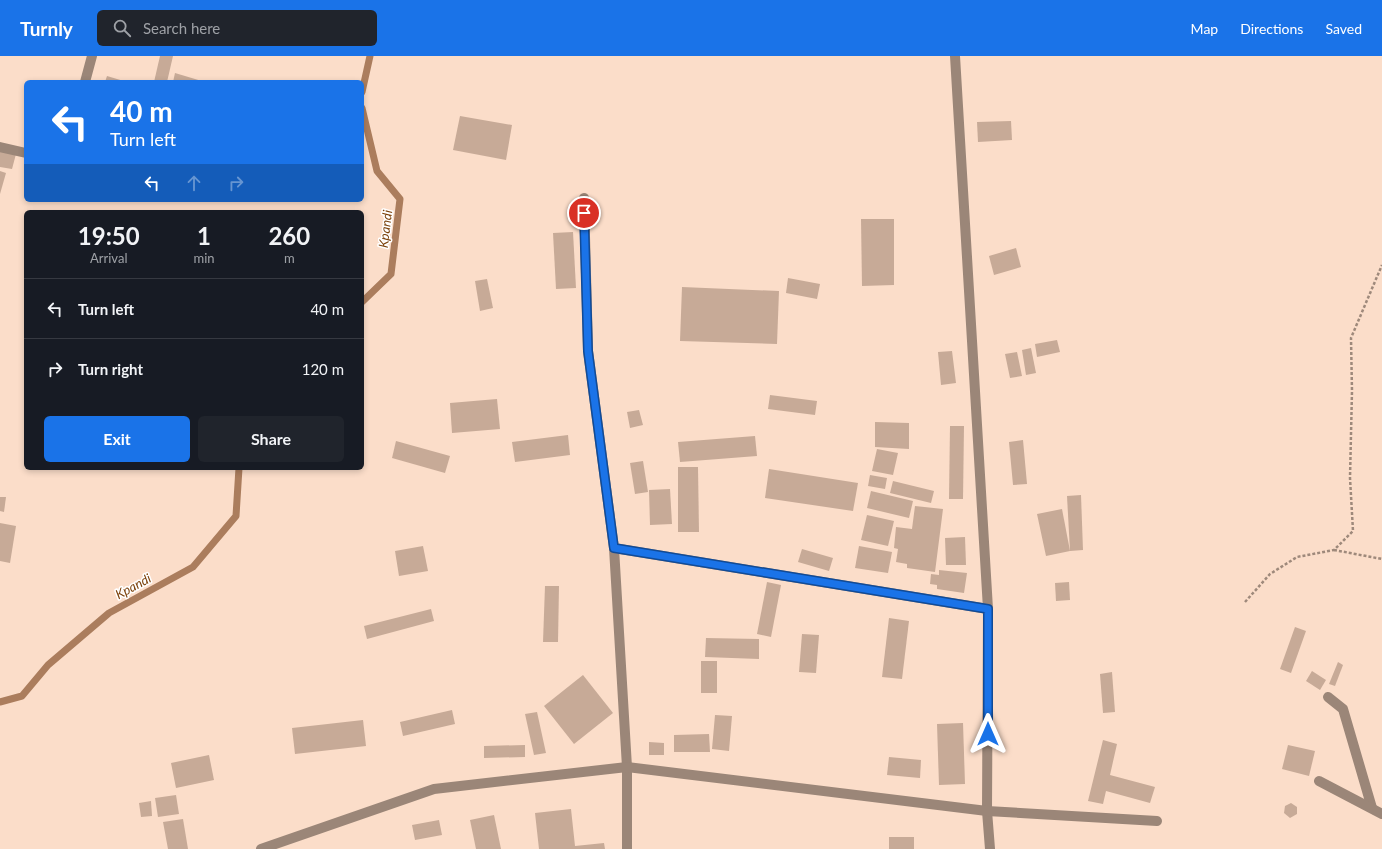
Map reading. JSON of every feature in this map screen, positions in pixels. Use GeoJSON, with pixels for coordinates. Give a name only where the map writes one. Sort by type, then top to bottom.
{"type":"FeatureCollection","features":[{"type":"Feature","properties":{"kind":"street"},"geometry":{"type":"LineString","coordinates":[[86,80],[92,56]]}},
{"type":"Feature","properties":{"kind":"street"},"geometry":{"type":"LineString","coordinates":[[955,56],[988,609],[987,811],[990,849]]}},
{"type":"Feature","properties":{"kind":"street"},"geometry":{"type":"LineString","coordinates":[[0,148],[24,153]]}},
{"type":"Feature","properties":{"kind":"street"},"geometry":{"type":"LineString","coordinates":[[584,198],[588,351],[614,548],[627,767],[627,849]]}},
{"type":"Feature","properties":{"kind":"street"},"geometry":{"type":"LineString","coordinates":[[614,548],[988,609]]}},
{"type":"Feature","properties":{"kind":"street"},"geometry":{"type":"LineString","coordinates":[[1328,697],[1343,709],[1372,808]]}},
{"type":"Feature","properties":{"kind":"street"},"geometry":{"type":"LineString","coordinates":[[261,849],[434,789],[627,767],[987,811],[1157,821]]}},
{"type":"Feature","properties":{"kind":"street"},"geometry":{"type":"LineString","coordinates":[[1319,781],[1382,814]]}},
{"type":"Feature","properties":{"kind":"path"},"geometry":{"type":"LineString","coordinates":[[1334,550],[1353,531],[1350,478],[1352,392],[1351,338],[1382,265]]}},
{"type":"Feature","properties":{"kind":"path"},"geometry":{"type":"LineString","coordinates":[[1245,602],[1270,574],[1297,557],[1334,550],[1382,559]]}},
{"type":"Feature","properties":{"kind":"building"},"geometry":{"type":"Polygon","coordinates":[[[160,56],[173,56],[167,80],[154,80],[160,56]]]}},
{"type":"Feature","properties":{"kind":"building"},"geometry":{"type":"Polygon","coordinates":[[[175,73],[198,80],[173,80],[175,73]]]}},
{"type":"Feature","properties":{"kind":"building"},"geometry":{"type":"Polygon","coordinates":[[[107,76],[120,80],[106,80],[107,76]]]}},
{"type":"Feature","properties":{"kind":"building"},"geometry":{"type":"Polygon","coordinates":[[[460,116],[512,125],[506,160],[453,150],[460,116]]]}},
{"type":"Feature","properties":{"kind":"building"},"geometry":{"type":"Polygon","coordinates":[[[1011,121],[1012,140],[978,142],[977,122],[1011,121]]]}},
{"type":"Feature","properties":{"kind":"building"},"geometry":{"type":"Polygon","coordinates":[[[0,150],[16,154],[12,169],[0,167],[0,150]]]}},
{"type":"Feature","properties":{"kind":"building"},"geometry":{"type":"Polygon","coordinates":[[[0,171],[6,173],[0,194],[0,171]]]}},
{"type":"Feature","properties":{"kind":"building"},"geometry":{"type":"Polygon","coordinates":[[[861,219],[894,219],[894,285],[862,286],[861,219]]]}},
{"type":"Feature","properties":{"kind":"building"},"geometry":{"type":"Polygon","coordinates":[[[573,232],[576,288],[556,289],[553,233],[573,232]]]}},
{"type":"Feature","properties":{"kind":"building"},"geometry":{"type":"Polygon","coordinates":[[[1016,248],[1021,267],[994,275],[989,256],[1016,248]]]}},
{"type":"Feature","properties":{"kind":"building"},"geometry":{"type":"Polygon","coordinates":[[[788,278],[820,284],[817,299],[786,293],[788,278]]]}},
{"type":"Feature","properties":{"kind":"building"},"geometry":{"type":"Polygon","coordinates":[[[487,279],[493,308],[480,311],[475,281],[487,279]]]}},
{"type":"Feature","properties":{"kind":"building"},"geometry":{"type":"Polygon","coordinates":[[[682,287],[779,291],[777,344],[680,341],[682,287]]]}},
{"type":"Feature","properties":{"kind":"building"},"geometry":{"type":"Polygon","coordinates":[[[1057,340],[1060,352],[1037,357],[1035,344],[1057,340]]]}},
{"type":"Feature","properties":{"kind":"building"},"geometry":{"type":"Polygon","coordinates":[[[1031,348],[1036,373],[1026,375],[1022,350],[1031,348]]]}},
{"type":"Feature","properties":{"kind":"building"},"geometry":{"type":"Polygon","coordinates":[[[952,351],[956,383],[941,385],[938,352],[952,351]]]}},
{"type":"Feature","properties":{"kind":"building"},"geometry":{"type":"Polygon","coordinates":[[[1017,352],[1022,376],[1010,378],[1005,354],[1017,352]]]}},
{"type":"Feature","properties":{"kind":"building"},"geometry":{"type":"Polygon","coordinates":[[[770,395],[817,401],[815,415],[768,409],[770,395]]]}},
{"type":"Feature","properties":{"kind":"building"},"geometry":{"type":"Polygon","coordinates":[[[497,399],[500,429],[452,433],[450,403],[497,399]]]}},
{"type":"Feature","properties":{"kind":"building"},"geometry":{"type":"Polygon","coordinates":[[[639,410],[643,425],[630,428],[627,412],[639,410]]]}},
{"type":"Feature","properties":{"kind":"building"},"geometry":{"type":"Polygon","coordinates":[[[875,422],[909,423],[909,449],[875,447],[875,422]]]}},
{"type":"Feature","properties":{"kind":"building"},"geometry":{"type":"Polygon","coordinates":[[[950,426],[964,426],[963,499],[949,499],[950,426]]]}},
{"type":"Feature","properties":{"kind":"building"},"geometry":{"type":"Polygon","coordinates":[[[568,435],[570,455],[515,462],[512,442],[568,435]]]}},
{"type":"Feature","properties":{"kind":"building"},"geometry":{"type":"Polygon","coordinates":[[[755,436],[757,456],[680,462],[678,442],[755,436]]]}},
{"type":"Feature","properties":{"kind":"building"},"geometry":{"type":"Polygon","coordinates":[[[1023,440],[1027,484],[1013,485],[1009,442],[1023,440]]]}},
{"type":"Feature","properties":{"kind":"building"},"geometry":{"type":"Polygon","coordinates":[[[396,441],[450,456],[445,473],[392,458],[396,441]]]}},
{"type":"Feature","properties":{"kind":"building"},"geometry":{"type":"Polygon","coordinates":[[[877,449],[898,453],[893,475],[872,471],[877,449]]]}},
{"type":"Feature","properties":{"kind":"building"},"geometry":{"type":"Polygon","coordinates":[[[643,461],[648,492],[635,494],[630,463],[643,461]]]}},
{"type":"Feature","properties":{"kind":"building"},"geometry":{"type":"Polygon","coordinates":[[[678,467],[698,467],[699,532],[678,532],[678,467]]]}},
{"type":"Feature","properties":{"kind":"building"},"geometry":{"type":"Polygon","coordinates":[[[769,469],[858,483],[853,511],[765,498],[769,469]]]}},
{"type":"Feature","properties":{"kind":"building"},"geometry":{"type":"Polygon","coordinates":[[[870,475],[887,478],[885,489],[868,486],[870,475]]]}},
{"type":"Feature","properties":{"kind":"building"},"geometry":{"type":"Polygon","coordinates":[[[893,481],[934,491],[931,503],[890,493],[893,481]]]}},
{"type":"Feature","properties":{"kind":"building"},"geometry":{"type":"Polygon","coordinates":[[[670,489],[672,524],[650,525],[649,490],[670,489]]]}},
{"type":"Feature","properties":{"kind":"building"},"geometry":{"type":"Polygon","coordinates":[[[871,491],[913,501],[909,518],[867,508],[871,491]]]}},
{"type":"Feature","properties":{"kind":"building"},"geometry":{"type":"Polygon","coordinates":[[[1081,495],[1083,550],[1070,551],[1067,496],[1081,495]]]}},
{"type":"Feature","properties":{"kind":"building"},"geometry":{"type":"Polygon","coordinates":[[[0,497],[6,497],[4,512],[0,511],[0,497]]]}},
{"type":"Feature","properties":{"kind":"building"},"geometry":{"type":"Polygon","coordinates":[[[915,506],[943,509],[935,572],[907,568],[907,564],[896,562],[898,549],[894,548],[896,527],[912,529],[915,506]]]}},
{"type":"Feature","properties":{"kind":"building"},"geometry":{"type":"Polygon","coordinates":[[[1062,509],[1070,551],[1046,556],[1037,514],[1062,509]]]}},
{"type":"Feature","properties":{"kind":"building"},"geometry":{"type":"Polygon","coordinates":[[[867,515],[894,521],[888,546],[861,540],[867,515]]]}},
{"type":"Feature","properties":{"kind":"building"},"geometry":{"type":"Polygon","coordinates":[[[0,523],[16,526],[10,563],[0,561],[0,523]]]}},
{"type":"Feature","properties":{"kind":"building"},"geometry":{"type":"Polygon","coordinates":[[[965,537],[966,565],[946,565],[945,538],[965,537]]]}},
{"type":"Feature","properties":{"kind":"building"},"geometry":{"type":"Polygon","coordinates":[[[423,546],[428,571],[399,576],[395,551],[423,546]]]}},
{"type":"Feature","properties":{"kind":"building"},"geometry":{"type":"Polygon","coordinates":[[[859,546],[892,552],[888,573],[855,568],[859,546]]]}},
{"type":"Feature","properties":{"kind":"building"},"geometry":{"type":"Polygon","coordinates":[[[802,549],[833,558],[829,571],[798,562],[802,549]]]}},
{"type":"Feature","properties":{"kind":"building"},"geometry":{"type":"Polygon","coordinates":[[[939,570],[967,573],[964,593],[937,589],[937,585],[930,584],[931,574],[939,575],[939,570]]]}},
{"type":"Feature","properties":{"kind":"building"},"geometry":{"type":"Polygon","coordinates":[[[767,582],[781,585],[771,637],[757,634],[767,582]]]}},
{"type":"Feature","properties":{"kind":"building"},"geometry":{"type":"Polygon","coordinates":[[[1069,582],[1070,600],[1056,601],[1055,583],[1069,582]]]}},
{"type":"Feature","properties":{"kind":"building"},"geometry":{"type":"Polygon","coordinates":[[[545,586],[559,586],[558,642],[543,642],[545,586]]]}},
{"type":"Feature","properties":{"kind":"building"},"geometry":{"type":"Polygon","coordinates":[[[431,609],[434,621],[367,639],[364,626],[431,609]]]}},
{"type":"Feature","properties":{"kind":"building"},"geometry":{"type":"Polygon","coordinates":[[[889,618],[909,621],[902,679],[882,677],[889,618]]]}},
{"type":"Feature","properties":{"kind":"building"},"geometry":{"type":"Polygon","coordinates":[[[1295,627],[1306,631],[1291,673],[1280,669],[1295,627]]]}},
{"type":"Feature","properties":{"kind":"building"},"geometry":{"type":"Polygon","coordinates":[[[802,634],[819,635],[816,673],[799,672],[802,634]]]}},
{"type":"Feature","properties":{"kind":"building"},"geometry":{"type":"Polygon","coordinates":[[[706,638],[759,639],[759,659],[705,657],[706,638]]]}},
{"type":"Feature","properties":{"kind":"building"},"geometry":{"type":"Polygon","coordinates":[[[701,661],[717,661],[717,693],[701,693],[701,661]]]}},
{"type":"Feature","properties":{"kind":"building"},"geometry":{"type":"Polygon","coordinates":[[[1338,662],[1343,665],[1335,686],[1329,684],[1338,662]]]}},
{"type":"Feature","properties":{"kind":"building"},"geometry":{"type":"Polygon","coordinates":[[[1312,671],[1326,680],[1320,690],[1306,681],[1312,671]]]}},
{"type":"Feature","properties":{"kind":"building"},"geometry":{"type":"Polygon","coordinates":[[[1112,672],[1115,712],[1103,713],[1100,674],[1112,672]]]}},
{"type":"Feature","properties":{"kind":"building"},"geometry":{"type":"Polygon","coordinates":[[[583,675],[613,713],[574,744],[544,706],[583,675]]]}},
{"type":"Feature","properties":{"kind":"building"},"geometry":{"type":"Polygon","coordinates":[[[452,710],[455,724],[403,736],[400,722],[452,710]]]}},
{"type":"Feature","properties":{"kind":"building"},"geometry":{"type":"Polygon","coordinates":[[[537,712],[546,753],[534,755],[525,714],[537,712]]]}},
{"type":"Feature","properties":{"kind":"building"},"geometry":{"type":"Polygon","coordinates":[[[715,715],[732,716],[729,751],[712,749],[715,715]]]}},
{"type":"Feature","properties":{"kind":"building"},"geometry":{"type":"Polygon","coordinates":[[[363,720],[366,746],[295,754],[292,728],[363,720]]]}},
{"type":"Feature","properties":{"kind":"building"},"geometry":{"type":"Polygon","coordinates":[[[963,723],[965,784],[939,785],[937,724],[963,723]]]}},
{"type":"Feature","properties":{"kind":"building"},"geometry":{"type":"Polygon","coordinates":[[[709,734],[710,752],[674,752],[674,735],[709,734]]]}},
{"type":"Feature","properties":{"kind":"building"},"geometry":{"type":"Polygon","coordinates":[[[1103,740],[1117,744],[1110,775],[1155,787],[1150,803],[1106,791],[1103,804],[1088,801],[1103,740]]]}},
{"type":"Feature","properties":{"kind":"building"},"geometry":{"type":"Polygon","coordinates":[[[649,742],[664,743],[664,755],[649,755],[649,742]]]}},
{"type":"Feature","properties":{"kind":"building"},"geometry":{"type":"Polygon","coordinates":[[[525,745],[525,757],[484,758],[484,746],[525,745]]]}},
{"type":"Feature","properties":{"kind":"building"},"geometry":{"type":"Polygon","coordinates":[[[1288,745],[1315,751],[1309,776],[1282,769],[1288,745]]]}},
{"type":"Feature","properties":{"kind":"building"},"geometry":{"type":"Polygon","coordinates":[[[209,755],[214,780],[176,788],[171,763],[209,755]]]}},
{"type":"Feature","properties":{"kind":"building"},"geometry":{"type":"Polygon","coordinates":[[[889,757],[921,760],[920,778],[887,775],[889,757]]]}},
{"type":"Feature","properties":{"kind":"building"},"geometry":{"type":"Polygon","coordinates":[[[176,795],[179,814],[158,817],[155,798],[176,795]]]}},
{"type":"Feature","properties":{"kind":"building"},"geometry":{"type":"Polygon","coordinates":[[[151,801],[152,816],[141,817],[139,803],[151,801]]]}},
{"type":"Feature","properties":{"kind":"building"},"geometry":{"type":"Polygon","coordinates":[[[1291,803],[1297,807],[1297,814],[1290,818],[1284,813],[1285,806],[1291,803]]]}},
{"type":"Feature","properties":{"kind":"building"},"geometry":{"type":"Polygon","coordinates":[[[571,809],[575,846],[604,843],[605,849],[539,849],[535,813],[571,809]]]}},
{"type":"Feature","properties":{"kind":"building"},"geometry":{"type":"Polygon","coordinates":[[[494,815],[501,849],[476,849],[470,820],[494,815]]]}},
{"type":"Feature","properties":{"kind":"building"},"geometry":{"type":"Polygon","coordinates":[[[183,819],[188,849],[168,849],[163,822],[183,819]]]}},
{"type":"Feature","properties":{"kind":"building"},"geometry":{"type":"Polygon","coordinates":[[[439,820],[442,835],[415,840],[412,825],[439,820]]]}},
{"type":"Feature","properties":{"kind":"building"},"geometry":{"type":"Polygon","coordinates":[[[889,837],[914,837],[914,849],[889,849],[889,837]]]}},
{"type":"Feature","properties":{"kind":"waterway","name":"Kpandi"},"geometry":{"type":"LineString","coordinates":[[364,83],[370,56]]}},
{"type":"Feature","properties":{"kind":"waterway","name":"Kpandi"},"geometry":{"type":"LineString","coordinates":[[364,116],[377,171],[400,199],[391,274],[364,300]]}},
{"type":"Feature","properties":{"kind":"waterway","name":"Kpandi"},"geometry":{"type":"LineString","coordinates":[[0,702],[22,696],[48,665],[109,613],[193,567],[236,516],[239,470]]}},
{"type":"Feature","properties":{"kind":"route"},"geometry":{"type":"LineString","coordinates":[[584,213],[588,351],[614,548],[988,609],[988,734]]}}]}
